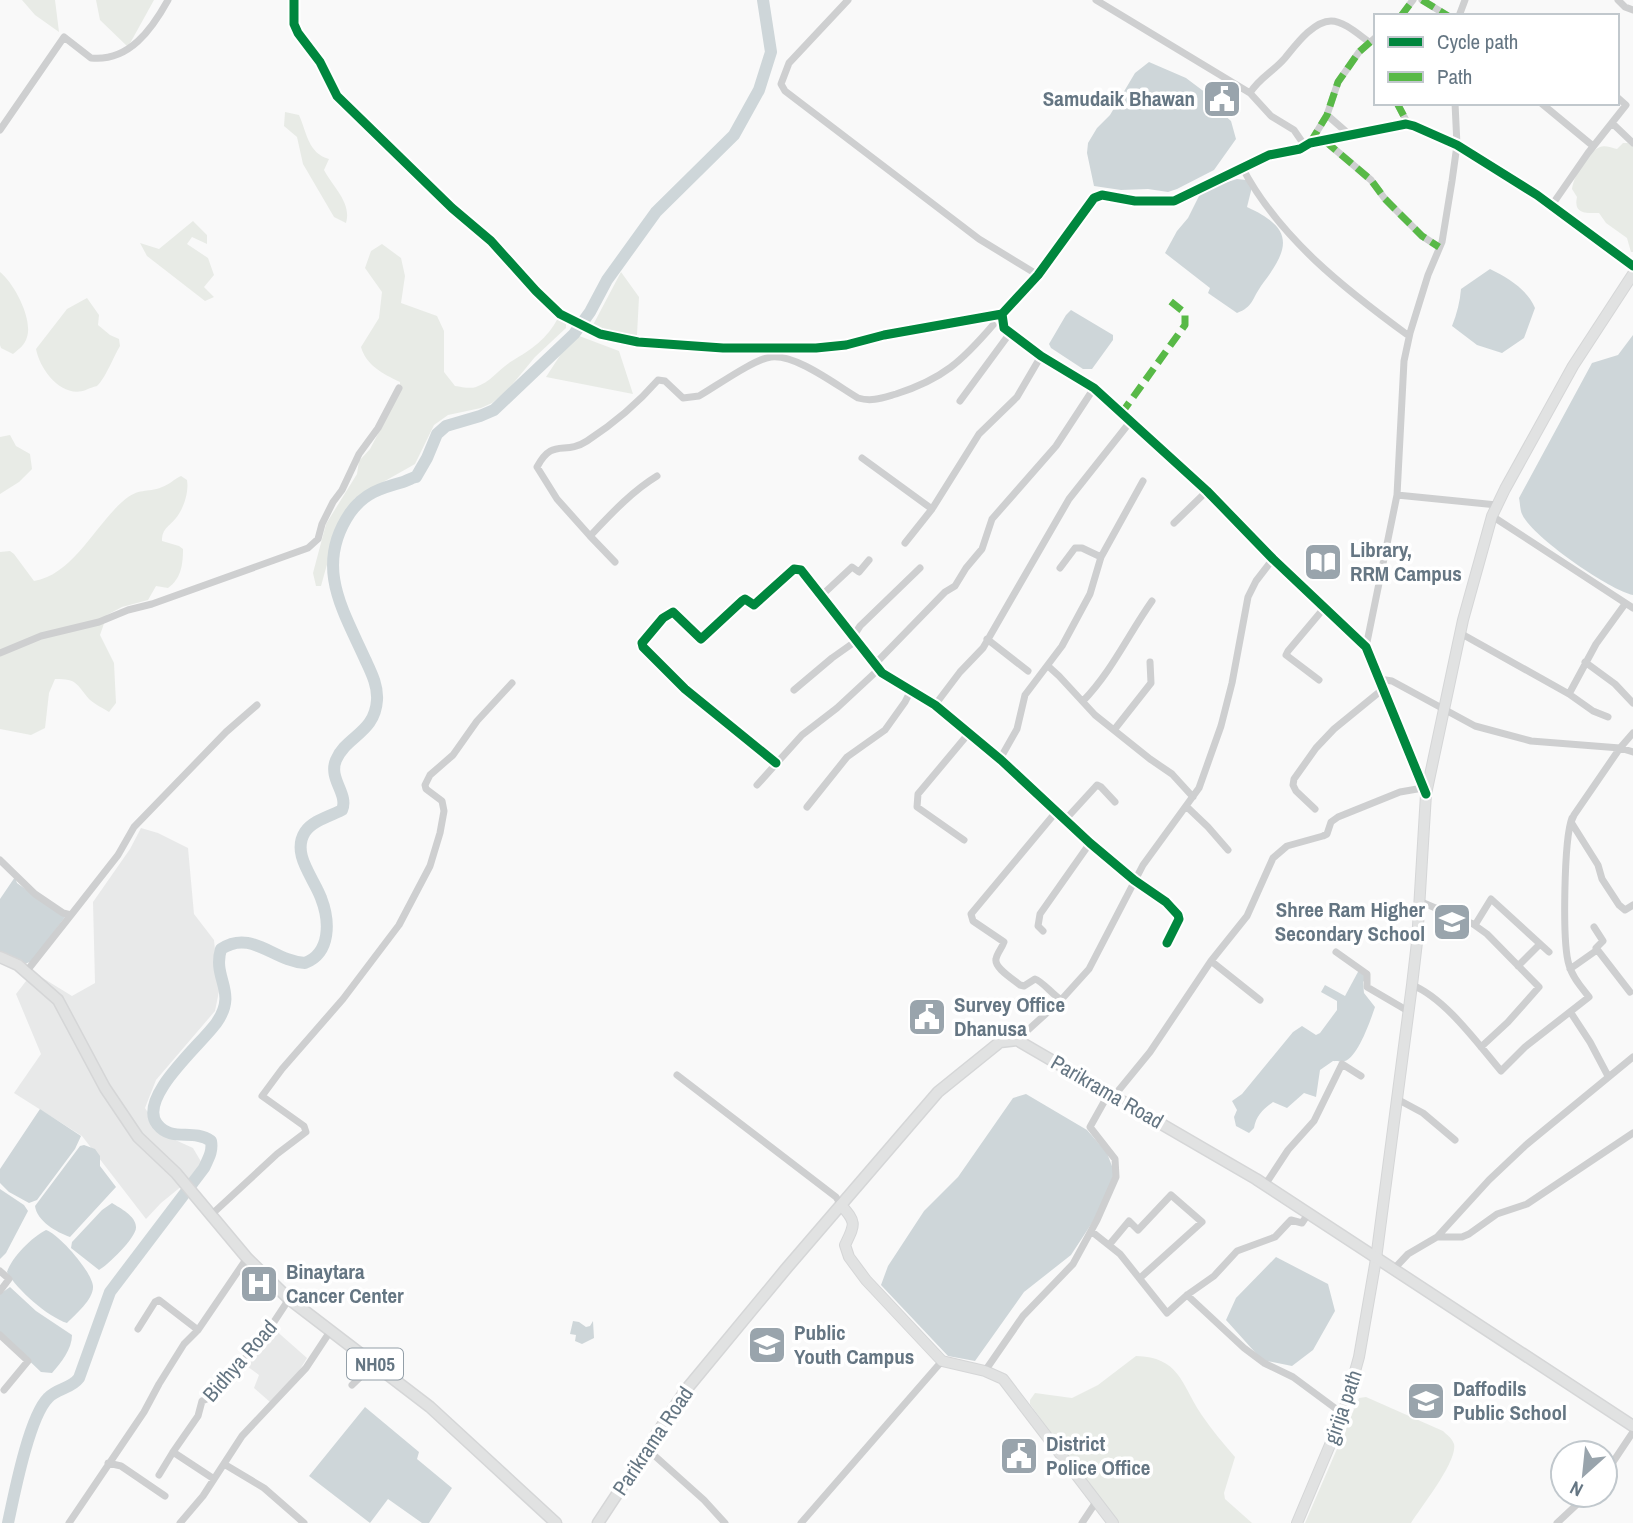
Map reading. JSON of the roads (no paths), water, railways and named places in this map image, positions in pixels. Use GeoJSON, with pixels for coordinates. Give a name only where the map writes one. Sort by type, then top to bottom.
{"type":"FeatureCollection","features":[{"type":"Feature","properties":{"kind":"main road","name":"girija path"},"geometry":{"type":"LineString","coordinates":[[1297,1523],[1343,1414],[1359,1357],[1376,1259],[1412,985],[1425,791],[1460,633],[1497,505],[1573,366],[1633,274]]}},
{"type":"Feature","properties":{"kind":"main road","name":"NH05"},"geometry":{"type":"LineString","coordinates":[[0,957],[18,965],[58,1000],[105,1088],[138,1137],[176,1173],[247,1258],[289,1299],[430,1407],[556,1523]]}},
{"type":"Feature","properties":{"kind":"main road","name":"Parikrama Road"},"geometry":{"type":"LineString","coordinates":[[598,1523],[685,1391],[939,1092],[1000,1042],[1017,1040],[1265,1185],[1633,1426]]}},
{"type":"Feature","properties":{"kind":"main road"},"geometry":{"type":"LineString","coordinates":[[841,1205],[853,1219],[854,1225],[845,1245],[849,1256],[866,1280],[942,1361],[985,1371],[1003,1380],[1113,1523]]}},
{"type":"Feature","properties":{"kind":"street"},"geometry":{"type":"LineString","coordinates":[[0,130],[64,37],[91,58],[110,57],[140,41],[169,0]]}},
{"type":"Feature","properties":{"kind":"street"},"geometry":{"type":"LineString","coordinates":[[294,0],[298,33],[320,62],[337,96],[452,208],[491,241],[560,314],[600,334],[638,342],[723,348],[816,348],[846,345],[979,316],[1002,314],[1038,275],[1094,198],[1102,195],[1135,201],[1174,201],[1269,155],[1408,124],[1457,145],[1552,205],[1633,266]]}},
{"type":"Feature","properties":{"kind":"street"},"geometry":{"type":"LineString","coordinates":[[848,0],[789,63],[781,84],[785,91],[979,239],[1038,275]]}},
{"type":"Feature","properties":{"kind":"street"},"geometry":{"type":"LineString","coordinates":[[1096,0],[1250,93],[1271,116],[1294,130],[1308,145]]}},
{"type":"Feature","properties":{"kind":"street"},"geometry":{"type":"LineString","coordinates":[[1422,0],[1435,13]]}},
{"type":"Feature","properties":{"kind":"street"},"geometry":{"type":"LineString","coordinates":[[1618,0],[1633,10]]}},
{"type":"Feature","properties":{"kind":"street"},"geometry":{"type":"LineString","coordinates":[[1250,93],[1255,83],[1284,58],[1294,44],[1325,22],[1333,20],[1372,40],[1359,52],[1338,82],[1327,115],[1308,145]]}},
{"type":"Feature","properties":{"kind":"street"},"geometry":{"type":"LineString","coordinates":[[1552,205],[1593,146],[1626,105],[1619,99]]}},
{"type":"Feature","properties":{"kind":"street"},"geometry":{"type":"LineString","coordinates":[[1397,105],[1408,124]]}},
{"type":"Feature","properties":{"kind":"street"},"geometry":{"type":"LineString","coordinates":[[1366,647],[1397,495],[1404,361],[1428,275],[1440,247],[1452,181],[1457,145],[1455,105]]}},
{"type":"Feature","properties":{"kind":"street"},"geometry":{"type":"LineString","coordinates":[[1543,105],[1593,146]]}},
{"type":"Feature","properties":{"kind":"street"},"geometry":{"type":"LineString","coordinates":[[1327,115],[1352,136]]}},
{"type":"Feature","properties":{"kind":"street"},"geometry":{"type":"LineString","coordinates":[[1612,123],[1633,143]]}},
{"type":"Feature","properties":{"kind":"street"},"geometry":{"type":"LineString","coordinates":[[1325,142],[1371,180],[1385,199],[1422,236],[1440,247]]}},
{"type":"Feature","properties":{"kind":"street"},"geometry":{"type":"LineString","coordinates":[[1242,167],[1255,192],[1269,210],[1320,264],[1362,301],[1409,336]]}},
{"type":"Feature","properties":{"kind":"street"},"geometry":{"type":"LineString","coordinates":[[1002,314],[1007,330]]}},
{"type":"Feature","properties":{"kind":"street"},"geometry":{"type":"LineString","coordinates":[[979,316],[1007,330],[1041,356],[1094,388],[1207,491],[1273,559],[1366,647],[1425,791],[1400,793],[1358,808],[1334,819],[1327,834],[1292,844],[1273,858],[1247,916],[1211,961],[1150,1052],[1111,1095],[1090,1127],[1115,1158],[1116,1177],[1073,1264],[1023,1316],[985,1371]]}},
{"type":"Feature","properties":{"kind":"street"},"geometry":{"type":"LineString","coordinates":[[615,562],[557,499],[537,467],[544,454],[552,449],[570,449],[609,426],[658,380],[665,381],[683,398],[699,396],[763,359],[784,358],[868,401],[927,384],[967,354],[993,325]]}},
{"type":"Feature","properties":{"kind":"street"},"geometry":{"type":"LineString","coordinates":[[960,401],[1007,330]]}},
{"type":"Feature","properties":{"kind":"street"},"geometry":{"type":"LineString","coordinates":[[772,357],[773,348]]}},
{"type":"Feature","properties":{"kind":"street"},"geometry":{"type":"LineString","coordinates":[[905,543],[932,509],[979,434],[1017,397],[1041,356]]}},
{"type":"Feature","properties":{"kind":"street"},"geometry":{"type":"LineString","coordinates":[[0,653],[41,636],[100,622],[308,548],[318,539],[329,510],[359,454],[378,428],[399,388]]}},
{"type":"Feature","properties":{"kind":"street"},"geometry":{"type":"LineString","coordinates":[[757,785],[802,735],[837,708],[945,593],[955,586],[982,549],[992,519],[1056,446],[1094,388]]}},
{"type":"Feature","properties":{"kind":"street"},"geometry":{"type":"LineString","coordinates":[[936,705],[960,672],[983,648],[1069,499],[1130,422]]}},
{"type":"Feature","properties":{"kind":"street"},"geometry":{"type":"LineString","coordinates":[[862,457],[932,509]]}},
{"type":"Feature","properties":{"kind":"street"},"geometry":{"type":"LineString","coordinates":[[590,536],[620,504],[657,476]]}},
{"type":"Feature","properties":{"kind":"street"},"geometry":{"type":"LineString","coordinates":[[1000,759],[1017,729],[1025,695],[1062,646],[1090,594],[1101,556],[1143,481]]}},
{"type":"Feature","properties":{"kind":"street"},"geometry":{"type":"LineString","coordinates":[[1174,523],[1207,491]]}},
{"type":"Feature","properties":{"kind":"street"},"geometry":{"type":"LineString","coordinates":[[1397,495],[1497,505]]}},
{"type":"Feature","properties":{"kind":"street"},"geometry":{"type":"LineString","coordinates":[[1492,516],[1633,608]]}},
{"type":"Feature","properties":{"kind":"street"},"geometry":{"type":"LineString","coordinates":[[1060,568],[1075,548],[1101,556]]}},
{"type":"Feature","properties":{"kind":"street"},"geometry":{"type":"LineString","coordinates":[[1017,1040],[1061,1000],[1089,969],[1152,850],[1193,797],[1207,770],[1221,726],[1248,597],[1256,581],[1273,559]]}},
{"type":"Feature","properties":{"kind":"street"},"geometry":{"type":"LineString","coordinates":[[821,596],[852,567],[859,572],[869,560]]}},
{"type":"Feature","properties":{"kind":"street"},"geometry":{"type":"LineString","coordinates":[[794,690],[854,639],[860,626],[920,568]]}},
{"type":"Feature","properties":{"kind":"street"},"geometry":{"type":"LineString","coordinates":[[776,763],[670,675],[642,643],[663,618],[673,612],[701,639],[742,601],[745,599],[754,605],[794,569],[801,570],[876,667],[890,679],[936,705],[1000,759],[1090,843],[1134,880],[1166,902],[1178,915],[1178,921],[1167,943]]}},
{"type":"Feature","properties":{"kind":"street"},"geometry":{"type":"LineString","coordinates":[[1083,701],[1113,665],[1152,601]]}},
{"type":"Feature","properties":{"kind":"street"},"geometry":{"type":"LineString","coordinates":[[1569,694],[1585,662],[1625,604]]}},
{"type":"Feature","properties":{"kind":"street"},"geometry":{"type":"LineString","coordinates":[[1319,680],[1286,655],[1325,607]]}},
{"type":"Feature","properties":{"kind":"street"},"geometry":{"type":"LineString","coordinates":[[1460,633],[1569,694],[1593,711],[1608,717]]}},
{"type":"Feature","properties":{"kind":"street"},"geometry":{"type":"LineString","coordinates":[[987,639],[1028,671]]}},
{"type":"Feature","properties":{"kind":"street"},"geometry":{"type":"LineString","coordinates":[[1114,730],[1151,683],[1150,662]]}},
{"type":"Feature","properties":{"kind":"street"},"geometry":{"type":"LineString","coordinates":[[1585,662],[1615,684],[1633,703]]}},
{"type":"Feature","properties":{"kind":"street"},"geometry":{"type":"LineString","coordinates":[[1048,666],[1114,730],[1169,771],[1193,797]]}},
{"type":"Feature","properties":{"kind":"street"},"geometry":{"type":"LineString","coordinates":[[1379,679],[1392,681],[1475,726],[1531,741],[1620,748],[1633,752]]}},
{"type":"Feature","properties":{"kind":"street"},"geometry":{"type":"LineString","coordinates":[[211,1215],[276,1154],[306,1132],[304,1126],[262,1096],[282,1069],[327,1020],[393,934],[430,866],[440,833],[444,811],[442,802],[426,789],[427,780],[453,755],[477,721],[512,683]]}},
{"type":"Feature","properties":{"kind":"street"},"geometry":{"type":"LineString","coordinates":[[1315,809],[1297,791],[1293,785],[1294,779],[1316,748],[1334,729],[1383,689]]}},
{"type":"Feature","properties":{"kind":"street"},"geometry":{"type":"LineString","coordinates":[[807,807],[847,757],[885,730],[911,690]]}},
{"type":"Feature","properties":{"kind":"street"},"geometry":{"type":"LineString","coordinates":[[26,972],[118,855],[134,827],[226,732],[257,705]]}},
{"type":"Feature","properties":{"kind":"street"},"geometry":{"type":"LineString","coordinates":[[964,840],[917,807],[917,799],[918,794],[969,733]]}},
{"type":"Feature","properties":{"kind":"street"},"geometry":{"type":"LineString","coordinates":[[1412,985],[1430,995],[1481,1046],[1501,1071],[1525,1046],[1589,998],[1570,969],[1566,944],[1569,828],[1572,818],[1633,733]]}},
{"type":"Feature","properties":{"kind":"street"},"geometry":{"type":"LineString","coordinates":[[1065,820],[1097,785],[1115,802]]}},
{"type":"Feature","properties":{"kind":"street"},"geometry":{"type":"LineString","coordinates":[[1186,806],[1228,850]]}},
{"type":"Feature","properties":{"kind":"street"},"geometry":{"type":"LineString","coordinates":[[1056,812],[971,914],[973,921],[1004,942],[996,957],[999,968],[1020,985],[1039,980],[1049,992],[1061,1000]]}},
{"type":"Feature","properties":{"kind":"street"},"geometry":{"type":"LineString","coordinates":[[1572,818],[1573,827],[1598,865],[1602,879],[1619,905],[1626,910],[1633,905]]}},
{"type":"Feature","properties":{"kind":"street"},"geometry":{"type":"LineString","coordinates":[[1043,931],[1038,926],[1041,914],[1090,843]]}},
{"type":"Feature","properties":{"kind":"street"},"geometry":{"type":"LineString","coordinates":[[0,860],[35,894],[63,914],[71,915]]}},
{"type":"Feature","properties":{"kind":"street"},"geometry":{"type":"LineString","coordinates":[[1475,925],[1491,899],[1549,952]]}},
{"type":"Feature","properties":{"kind":"street"},"geometry":{"type":"LineString","coordinates":[[1419,901],[1475,925],[1539,987],[1508,1022],[1481,1046]]}},
{"type":"Feature","properties":{"kind":"street"},"geometry":{"type":"LineString","coordinates":[[1594,927],[1604,941],[1596,948],[1630,992]]}},
{"type":"Feature","properties":{"kind":"street"},"geometry":{"type":"LineString","coordinates":[[1518,966],[1540,944]]}},
{"type":"Feature","properties":{"kind":"street"},"geometry":{"type":"LineString","coordinates":[[1570,969],[1598,950]]}},
{"type":"Feature","properties":{"kind":"street"},"geometry":{"type":"LineString","coordinates":[[1336,952],[1367,974],[1367,987],[1408,1011]]}},
{"type":"Feature","properties":{"kind":"street"},"geometry":{"type":"LineString","coordinates":[[1211,961],[1260,1000]]}},
{"type":"Feature","properties":{"kind":"street"},"geometry":{"type":"LineString","coordinates":[[1571,1013],[1608,1076]]}},
{"type":"Feature","properties":{"kind":"street"},"geometry":{"type":"LineString","coordinates":[[1394,1270],[1408,1254],[1437,1237],[1502,1167],[1633,1057]]}},
{"type":"Feature","properties":{"kind":"street"},"geometry":{"type":"LineString","coordinates":[[1265,1185],[1288,1150],[1314,1121],[1342,1064],[1361,1076]]}},
{"type":"Feature","properties":{"kind":"street"},"geometry":{"type":"LineString","coordinates":[[677,1075],[836,1197],[841,1205]]}},
{"type":"Feature","properties":{"kind":"street"},"geometry":{"type":"LineString","coordinates":[[1397,1099],[1423,1114],[1455,1140]]}},
{"type":"Feature","properties":{"kind":"street"},"geometry":{"type":"LineString","coordinates":[[1437,1237],[1462,1237],[1497,1214],[1527,1204],[1633,1133]]}},
{"type":"Feature","properties":{"kind":"street"},"geometry":{"type":"LineString","coordinates":[[1109,1245],[1129,1222],[1138,1230],[1171,1195],[1202,1222],[1140,1278]]}},
{"type":"Feature","properties":{"kind":"street"},"geometry":{"type":"LineString","coordinates":[[1091,1231],[1109,1245],[1140,1278],[1167,1313],[1214,1276],[1237,1251],[1275,1237],[1291,1220],[1302,1223],[1308,1214]]}},
{"type":"Feature","properties":{"kind":"street"},"geometry":{"type":"LineString","coordinates":[[69,1523],[144,1412],[184,1344],[198,1330],[247,1258]]}},
{"type":"Feature","properties":{"kind":"street"},"geometry":{"type":"LineString","coordinates":[[0,1271],[9,1279],[0,1291]]}},
{"type":"Feature","properties":{"kind":"street"},"geometry":{"type":"LineString","coordinates":[[1187,1295],[1244,1348],[1264,1363],[1293,1377],[1343,1414]]}},
{"type":"Feature","properties":{"kind":"street","name":"Bidhya Road"},"geometry":{"type":"LineString","coordinates":[[159,1475],[198,1416],[202,1401],[211,1397],[266,1334],[289,1299]]}},
{"type":"Feature","properties":{"kind":"street"},"geometry":{"type":"LineString","coordinates":[[138,1329],[159,1300],[198,1330]]}},
{"type":"Feature","properties":{"kind":"street"},"geometry":{"type":"LineString","coordinates":[[180,1523],[214,1479],[242,1436],[306,1368],[331,1330]]}},
{"type":"Feature","properties":{"kind":"street"},"geometry":{"type":"LineString","coordinates":[[0,1335],[28,1361],[4,1390]]}},
{"type":"Feature","properties":{"kind":"street"},"geometry":{"type":"LineString","coordinates":[[801,1523],[942,1361]]}},
{"type":"Feature","properties":{"kind":"street"},"geometry":{"type":"LineString","coordinates":[[352,1385],[375,1363]]}},
{"type":"Feature","properties":{"kind":"street"},"geometry":{"type":"LineString","coordinates":[[1619,1453],[1633,1432]]}},
{"type":"Feature","properties":{"kind":"street"},"geometry":{"type":"LineString","coordinates":[[646,1448],[704,1500],[725,1523]]}},
{"type":"Feature","properties":{"kind":"street"},"geometry":{"type":"LineString","coordinates":[[173,1452],[214,1479]]}},
{"type":"Feature","properties":{"kind":"street"},"geometry":{"type":"LineString","coordinates":[[108,1463],[121,1466],[165,1496]]}},
{"type":"Feature","properties":{"kind":"street"},"geometry":{"type":"LineString","coordinates":[[224,1464],[264,1488],[304,1523]]}},
{"type":"Feature","properties":{"kind":"street"},"geometry":{"type":"LineString","coordinates":[[1082,1523],[1096,1502]]}},
{"type":"Feature","properties":{"kind":"street"},"geometry":{"type":"LineString","coordinates":[[1557,1523],[1572,1509]]}},
{"type":"Feature","properties":{"kind":"waterway"},"geometry":{"type":"LineString","coordinates":[[8,1523],[23,1457],[41,1408],[48,1398],[79,1378],[110,1292],[204,1168],[210,1155],[211,1141],[204,1137],[169,1133],[157,1124],[153,1113],[164,1085],[210,1031],[223,1011],[225,993],[219,959],[221,949],[243,942],[305,963],[314,958],[324,944],[326,916],[318,890],[302,857],[301,840],[312,825],[342,810],[343,798],[334,767],[336,760],[346,745],[371,720],[377,700],[374,679],[348,623],[336,588],[334,551],[339,532],[355,506],[367,496],[416,477],[437,434],[446,426],[494,410],[574,334],[590,312],[607,280],[656,212],[734,135],[759,90],[771,52],[763,0]]}},
{"type":"Feature","properties":{"kind":"place","name":"Samudaik Bhawan"},"geometry":{"type":"Point","coordinates":[1222,99]}},
{"type":"Feature","properties":{"kind":"place","name":"Library, RRM Campus"},"geometry":{"type":"Point","coordinates":[1323,562]}},
{"type":"Feature","properties":{"kind":"place","name":"Shree Ram Higher Secondary School"},"geometry":{"type":"Point","coordinates":[1452,922]}},
{"type":"Feature","properties":{"kind":"place","name":"Survey Office Dhanusa"},"geometry":{"type":"Point","coordinates":[927,1017]}},
{"type":"Feature","properties":{"kind":"place","name":"Binaytara Cancer Center"},"geometry":{"type":"Point","coordinates":[259,1284]}},
{"type":"Feature","properties":{"kind":"place","name":"Public Youth Campus"},"geometry":{"type":"Point","coordinates":[767,1345]}},
{"type":"Feature","properties":{"kind":"place","name":"Daffodils Public School"},"geometry":{"type":"Point","coordinates":[1426,1401]}},
{"type":"Feature","properties":{"kind":"place","name":"District Police Office"},"geometry":{"type":"Point","coordinates":[1019,1456]}}]}
